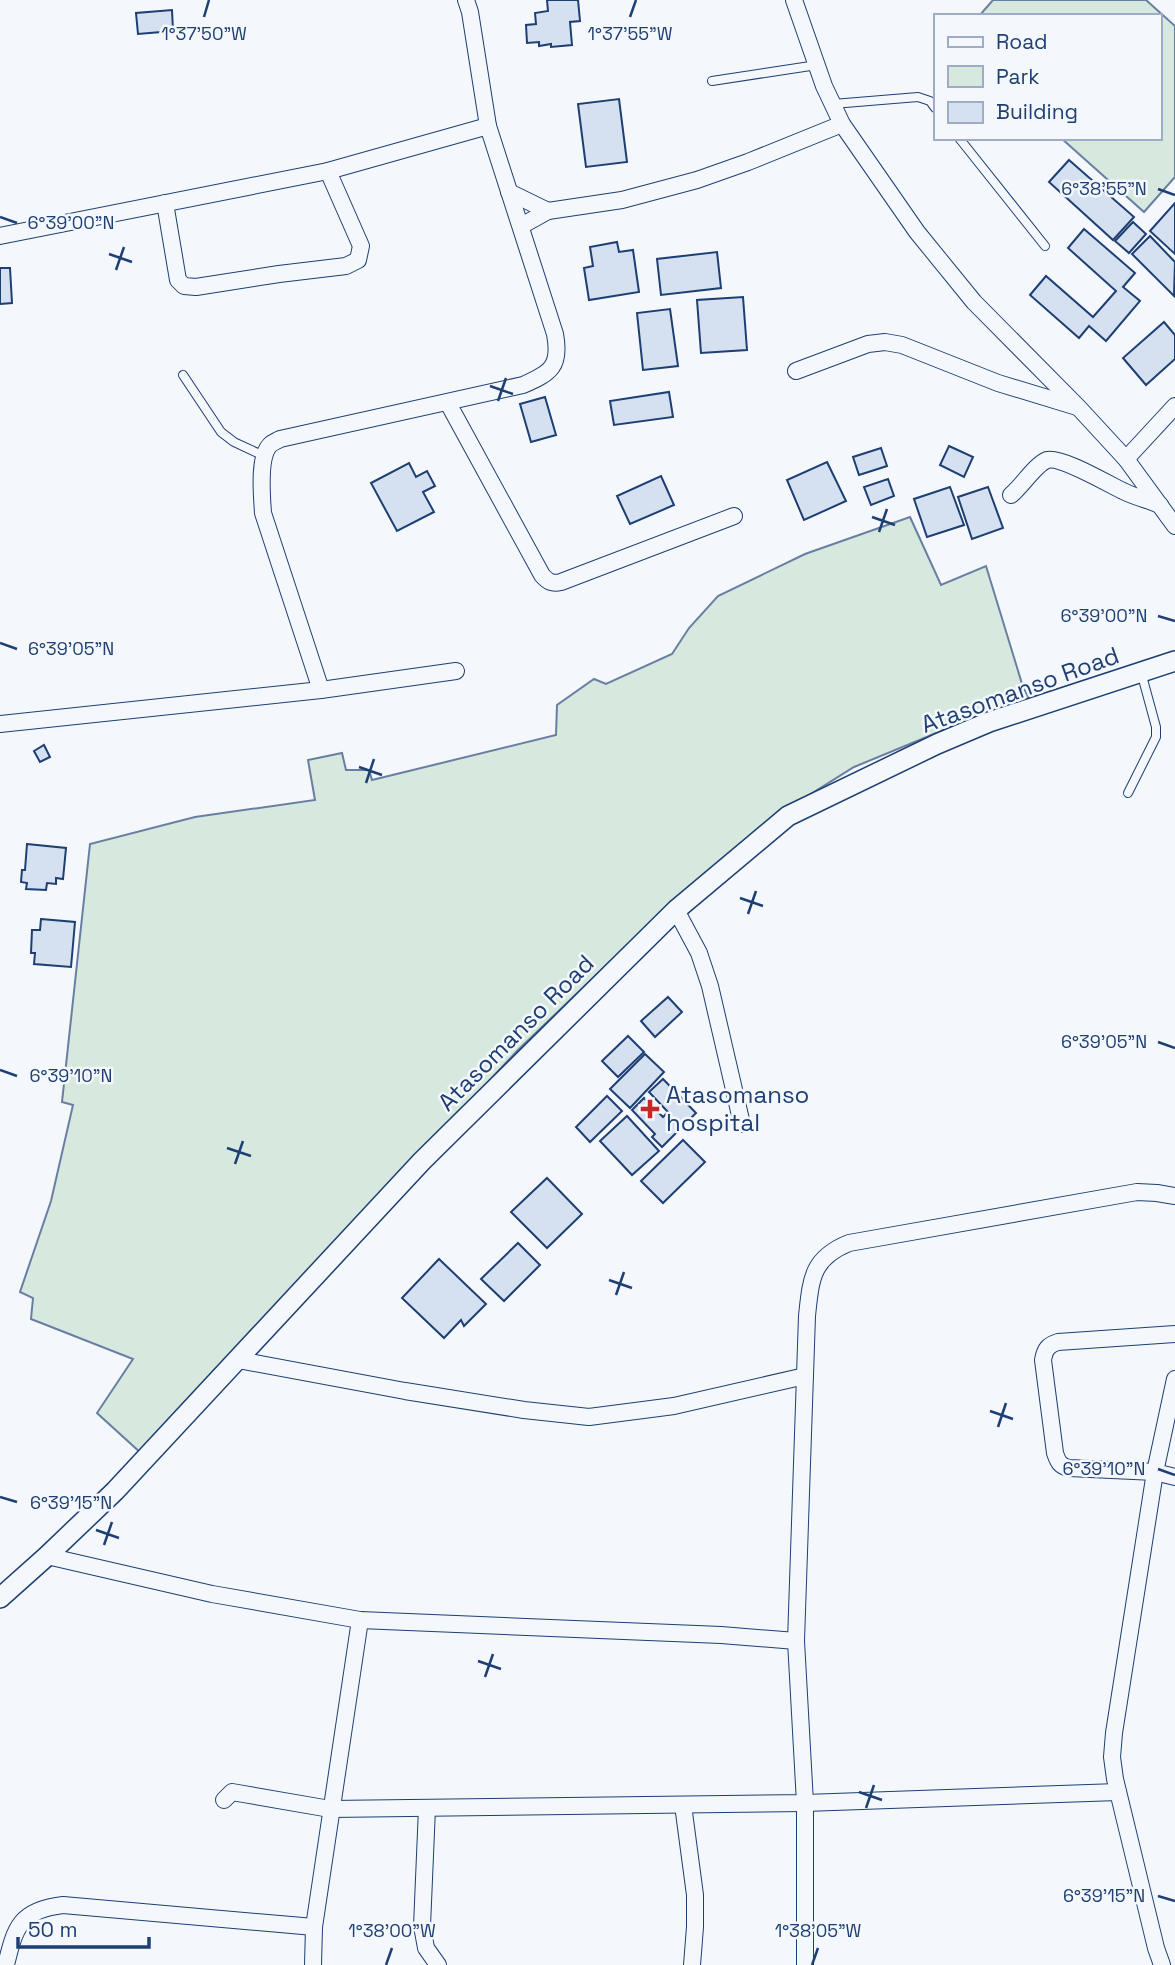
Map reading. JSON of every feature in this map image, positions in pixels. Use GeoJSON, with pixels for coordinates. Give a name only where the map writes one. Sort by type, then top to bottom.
{"type":"FeatureCollection","features":[{"type":"Feature","properties":{"kind":"street"},"geometry":{"type":"LineString","coordinates":[[321,690],[263,513],[264,456],[270,445],[280,439],[523,385],[542,377],[553,367],[558,350],[488,126],[466,0]]}},
{"type":"Feature","properties":{"kind":"street"},"geometry":{"type":"LineString","coordinates":[[794,0],[842,124],[916,232],[966,292],[1126,459],[1175,526]]}},
{"type":"Feature","properties":{"kind":"street"},"geometry":{"type":"LineString","coordinates":[[521,226],[548,211],[622,200],[697,180],[842,124]]}},
{"type":"Feature","properties":{"kind":"street"},"geometry":{"type":"LineString","coordinates":[[0,236],[328,171],[488,126]]}},
{"type":"Feature","properties":{"kind":"street"},"geometry":{"type":"LineString","coordinates":[[164,204],[178,280],[184,286],[196,287],[346,266],[358,260],[361,246],[328,171]]}},
{"type":"Feature","properties":{"kind":"street"},"geometry":{"type":"LineString","coordinates":[[509,192],[548,211]]}},
{"type":"Feature","properties":{"kind":"street"},"geometry":{"type":"LineString","coordinates":[[796,372],[868,344],[885,342],[902,345],[998,383],[1079,408]]}},
{"type":"Feature","properties":{"kind":"street"},"geometry":{"type":"LineString","coordinates":[[448,402],[542,575],[548,581],[561,582],[734,516]]}},
{"type":"Feature","properties":{"kind":"street"},"geometry":{"type":"LineString","coordinates":[[1126,459],[1175,406]]}},
{"type":"Feature","properties":{"kind":"street"},"geometry":{"type":"LineString","coordinates":[[1011,495],[1046,460],[1055,460],[1160,505]]}},
{"type":"Feature","properties":{"kind":"street","name":"Atasomanso Road"},"geometry":{"type":"LineString","coordinates":[[0,1598],[9,1577],[47,1556],[115,1491],[422,1161],[676,909],[788,816],[937,744],[989,723],[1175,661]]}},
{"type":"Feature","properties":{"kind":"street"},"geometry":{"type":"LineString","coordinates":[[0,724],[321,690],[456,671]]}},
{"type":"Feature","properties":{"kind":"street"},"geometry":{"type":"LineString","coordinates":[[676,909],[699,953],[710,986],[742,1124]]}},
{"type":"Feature","properties":{"kind":"street"},"geometry":{"type":"LineString","coordinates":[[805,1965],[805,1803],[796,1641],[810,1288],[818,1265],[831,1250],[849,1242],[1137,1192],[1175,1196]]}},
{"type":"Feature","properties":{"kind":"street"},"geometry":{"type":"LineString","coordinates":[[1175,1334],[1058,1342],[1049,1344],[1043,1360],[1055,1453],[1062,1466],[1155,1472],[1175,1477]]}},
{"type":"Feature","properties":{"kind":"street"},"geometry":{"type":"LineString","coordinates":[[238,1360],[405,1391],[524,1410],[589,1417],[674,1406],[805,1376]]}},
{"type":"Feature","properties":{"kind":"street"},"geometry":{"type":"LineString","coordinates":[[1162,1965],[1118,1792],[1112,1757],[1155,1472],[1175,1379]]}},
{"type":"Feature","properties":{"kind":"street"},"geometry":{"type":"LineString","coordinates":[[47,1556],[212,1594],[360,1620],[721,1635],[796,1641]]}},
{"type":"Feature","properties":{"kind":"street"},"geometry":{"type":"LineString","coordinates":[[313,1965],[314,1927],[330,1809],[360,1620]]}},
{"type":"Feature","properties":{"kind":"street"},"geometry":{"type":"LineString","coordinates":[[224,1800],[232,1792],[330,1809],[805,1803],[1118,1792]]}},
{"type":"Feature","properties":{"kind":"street"},"geometry":{"type":"LineString","coordinates":[[683,1805],[695,1895],[692,1965]]}},
{"type":"Feature","properties":{"kind":"street"},"geometry":{"type":"LineString","coordinates":[[427,1808],[422,1926],[426,1948],[438,1965]]}},
{"type":"Feature","properties":{"kind":"street"},"geometry":{"type":"LineString","coordinates":[[6,1965],[13,1934],[21,1923],[33,1913],[64,1905],[314,1927]]}},
{"type":"Feature","properties":{"kind":"lane"},"geometry":{"type":"LineString","coordinates":[[712,81],[817,65]]}},
{"type":"Feature","properties":{"kind":"lane"},"geometry":{"type":"LineString","coordinates":[[833,104],[918,97],[930,101],[934,107]]}},
{"type":"Feature","properties":{"kind":"lane"},"geometry":{"type":"LineString","coordinates":[[961,140],[1045,246]]}},
{"type":"Feature","properties":{"kind":"lane"},"geometry":{"type":"LineString","coordinates":[[183,375],[221,432],[234,442],[264,456]]}},
{"type":"Feature","properties":{"kind":"lane"},"geometry":{"type":"LineString","coordinates":[[1128,793],[1156,737],[1156,727],[1141,672]]}},
{"type":"Feature","properties":{"kind":"green space"},"geometry":{"type":"Polygon","coordinates":[[[993,0],[1146,0],[1175,26],[1175,177],[1144,212],[1063,140],[1161,140],[1161,14],[981,14],[993,0]]]}},
{"type":"Feature","properties":{"kind":"green space"},"geometry":{"type":"Polygon","coordinates":[[[910,517],[941,585],[986,566],[1023,687],[1031,702],[963,722],[854,767],[779,814],[646,927],[517,1051],[142,1454],[97,1413],[133,1359],[31,1319],[33,1298],[20,1292],[51,1201],[73,1105],[62,1102],[90,844],[195,817],[315,800],[308,760],[342,753],[346,770],[369,770],[372,780],[556,735],[557,705],[594,679],[606,684],[672,654],[689,628],[718,596],[805,554],[910,517]]]}},
{"type":"Feature","properties":{"kind":"building"},"geometry":{"type":"Polygon","coordinates":[[[547,0],[578,0],[580,21],[570,22],[572,45],[551,47],[551,44],[539,46],[539,42],[527,43],[526,25],[536,24],[535,13],[548,11],[547,0]]]}},
{"type":"Feature","properties":{"kind":"building"},"geometry":{"type":"Polygon","coordinates":[[[172,10],[173,31],[138,34],[136,13],[172,10]]]}},
{"type":"Feature","properties":{"kind":"building"},"geometry":{"type":"Polygon","coordinates":[[[619,99],[627,162],[586,167],[578,104],[619,99]]]}},
{"type":"Feature","properties":{"kind":"building"},"geometry":{"type":"Polygon","coordinates":[[[1069,160],[1134,217],[1113,240],[1049,182],[1069,160]]]}},
{"type":"Feature","properties":{"kind":"building"},"geometry":{"type":"Polygon","coordinates":[[[1175,203],[1175,254],[1150,231],[1175,203]]]}},
{"type":"Feature","properties":{"kind":"building"},"geometry":{"type":"Polygon","coordinates":[[[1133,222],[1146,234],[1129,253],[1115,241],[1133,222]]]}},
{"type":"Feature","properties":{"kind":"building"},"geometry":{"type":"Polygon","coordinates":[[[1084,229],[1135,273],[1123,287],[1140,301],[1106,341],[1089,326],[1079,338],[1030,295],[1046,276],[1093,317],[1116,291],[1068,248],[1084,229]]]}},
{"type":"Feature","properties":{"kind":"building"},"geometry":{"type":"Polygon","coordinates":[[[1150,236],[1175,262],[1174,296],[1132,254],[1150,236]]]}},
{"type":"Feature","properties":{"kind":"building"},"geometry":{"type":"Polygon","coordinates":[[[617,242],[619,252],[633,250],[639,292],[589,300],[584,268],[593,266],[590,247],[617,242]]]}},
{"type":"Feature","properties":{"kind":"building"},"geometry":{"type":"Polygon","coordinates":[[[717,252],[721,288],[661,295],[657,259],[717,252]]]}},
{"type":"Feature","properties":{"kind":"building"},"geometry":{"type":"Polygon","coordinates":[[[0,268],[10,268],[12,303],[0,304],[0,268]]]}},
{"type":"Feature","properties":{"kind":"building"},"geometry":{"type":"Polygon","coordinates":[[[743,297],[747,350],[701,353],[697,300],[743,297]]]}},
{"type":"Feature","properties":{"kind":"building"},"geometry":{"type":"Polygon","coordinates":[[[670,309],[678,366],[643,370],[637,313],[670,309]]]}},
{"type":"Feature","properties":{"kind":"building"},"geometry":{"type":"Polygon","coordinates":[[[1164,322],[1175,335],[1175,359],[1146,385],[1123,358],[1164,322]]]}},
{"type":"Feature","properties":{"kind":"building"},"geometry":{"type":"Polygon","coordinates":[[[669,392],[673,417],[614,425],[610,401],[669,392]]]}},
{"type":"Feature","properties":{"kind":"building"},"geometry":{"type":"Polygon","coordinates":[[[545,397],[556,435],[531,442],[520,404],[545,397]]]}},
{"type":"Feature","properties":{"kind":"building"},"geometry":{"type":"Polygon","coordinates":[[[949,446],[973,457],[964,477],[940,465],[949,446]]]}},
{"type":"Feature","properties":{"kind":"building"},"geometry":{"type":"Polygon","coordinates":[[[881,448],[887,466],[859,475],[853,457],[881,448]]]}},
{"type":"Feature","properties":{"kind":"building"},"geometry":{"type":"Polygon","coordinates":[[[827,462],[846,501],[804,520],[787,480],[827,462]]]}},
{"type":"Feature","properties":{"kind":"building"},"geometry":{"type":"Polygon","coordinates":[[[409,463],[416,477],[427,471],[435,486],[423,492],[434,512],[397,531],[371,483],[409,463]]]}},
{"type":"Feature","properties":{"kind":"building"},"geometry":{"type":"Polygon","coordinates":[[[661,476],[674,505],[630,524],[617,496],[661,476]]]}},
{"type":"Feature","properties":{"kind":"building"},"geometry":{"type":"Polygon","coordinates":[[[888,479],[894,496],[871,505],[864,487],[888,479]]]}},
{"type":"Feature","properties":{"kind":"building"},"geometry":{"type":"Polygon","coordinates":[[[950,487],[964,525],[927,537],[914,499],[950,487]]]}},
{"type":"Feature","properties":{"kind":"building"},"geometry":{"type":"Polygon","coordinates":[[[988,487],[1003,528],[972,539],[958,497],[988,487]]]}},
{"type":"Feature","properties":{"kind":"building"},"geometry":{"type":"Polygon","coordinates":[[[44,745],[50,757],[40,762],[34,751],[44,745]]]}},
{"type":"Feature","properties":{"kind":"building"},"geometry":{"type":"Polygon","coordinates":[[[27,844],[66,848],[63,879],[56,878],[56,884],[47,883],[46,890],[26,889],[27,883],[21,882],[27,844]]]}},
{"type":"Feature","properties":{"kind":"building"},"geometry":{"type":"Polygon","coordinates":[[[41,919],[75,922],[71,967],[34,964],[35,953],[31,953],[32,930],[40,930],[41,919]]]}},
{"type":"Feature","properties":{"kind":"building"},"geometry":{"type":"Polygon","coordinates":[[[668,997],[682,1012],[655,1037],[641,1021],[668,997]]]}},
{"type":"Feature","properties":{"kind":"building"},"geometry":{"type":"Polygon","coordinates":[[[628,1036],[644,1052],[618,1077],[602,1061],[628,1036]]]}},
{"type":"Feature","properties":{"kind":"building"},"geometry":{"type":"Polygon","coordinates":[[[645,1054],[664,1072],[630,1108],[610,1089],[645,1054]]]}},
{"type":"Feature","properties":{"kind":"building"},"geometry":{"type":"Polygon","coordinates":[[[663,1079],[696,1113],[662,1147],[652,1137],[655,1134],[632,1110],[644,1098],[663,1117],[668,1112],[649,1092],[663,1079]]]}},
{"type":"Feature","properties":{"kind":"building"},"geometry":{"type":"Polygon","coordinates":[[[607,1096],[622,1111],[590,1142],[576,1127],[607,1096]]]}},
{"type":"Feature","properties":{"kind":"building"},"geometry":{"type":"Polygon","coordinates":[[[627,1116],[659,1151],[632,1175],[600,1141],[627,1116]]]}},
{"type":"Feature","properties":{"kind":"building"},"geometry":{"type":"Polygon","coordinates":[[[683,1140],[705,1162],[663,1203],[641,1181],[683,1140]]]}},
{"type":"Feature","properties":{"kind":"building"},"geometry":{"type":"Polygon","coordinates":[[[547,1178],[582,1214],[547,1248],[511,1212],[547,1178]]]}},
{"type":"Feature","properties":{"kind":"building"},"geometry":{"type":"Polygon","coordinates":[[[518,1243],[540,1265],[504,1301],[481,1279],[518,1243]]]}},
{"type":"Feature","properties":{"kind":"building"},"geometry":{"type":"Polygon","coordinates":[[[439,1259],[486,1304],[464,1326],[461,1320],[444,1338],[402,1298],[439,1259]]]}},
{"type":"Feature","properties":{"kind":"place","name":"Atasomanso hospital"},"geometry":{"type":"Point","coordinates":[650,1109]}}]}
